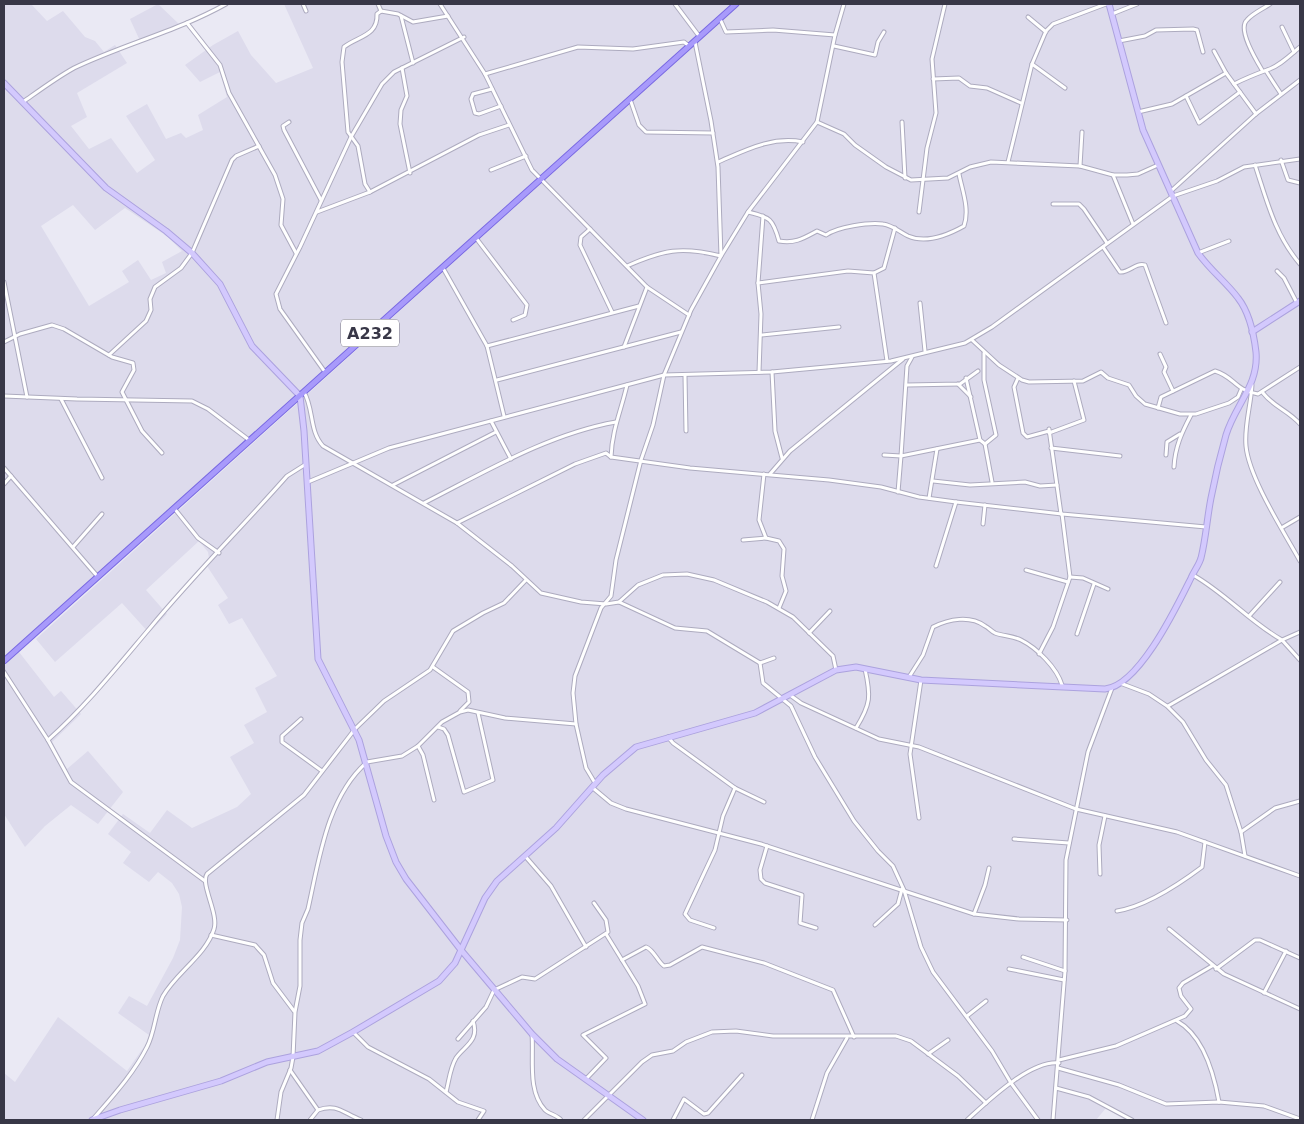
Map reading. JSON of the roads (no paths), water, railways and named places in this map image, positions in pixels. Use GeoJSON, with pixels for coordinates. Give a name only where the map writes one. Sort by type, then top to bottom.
{"type":"FeatureCollection","features":[{"type":"Feature","properties":{"kind":"main road","name":"A232"},"geometry":{"type":"LineString","coordinates":[[4,661],[736,4]]}},
{"type":"Feature","properties":{"kind":"street"},"geometry":{"type":"LineString","coordinates":[[23,102],[47,84],[73,69],[187,23],[226,4]]}},
{"type":"Feature","properties":{"kind":"street"},"geometry":{"type":"LineString","coordinates":[[303,4],[306,11]]}},
{"type":"Feature","properties":{"kind":"street"},"geometry":{"type":"LineString","coordinates":[[378,4],[382,11]]}},
{"type":"Feature","properties":{"kind":"street"},"geometry":{"type":"LineString","coordinates":[[440,4],[464,37],[485,74],[532,170],[647,287],[689,315]]}},
{"type":"Feature","properties":{"kind":"street"},"geometry":{"type":"LineString","coordinates":[[675,4],[700,37]]}},
{"type":"Feature","properties":{"kind":"street"},"geometry":{"type":"LineString","coordinates":[[844,4],[835,35],[817,122],[748,212],[721,256],[689,315],[664,375],[653,425],[641,460],[616,560],[611,596],[601,608],[575,676],[573,694],[576,724],[586,768],[594,786],[611,803],[626,809],[767,846],[903,889],[974,914],[1018,919],[1067,920]]}},
{"type":"Feature","properties":{"kind":"street"},"geometry":{"type":"LineString","coordinates":[[920,212],[927,148],[936,113],[932,59],[945,4]]}},
{"type":"Feature","properties":{"kind":"street"},"geometry":{"type":"LineString","coordinates":[[1008,162],[1032,64],[1046,32],[1053,24],[1108,4],[1137,112],[1158,165],[1198,253],[1207,266],[1239,299],[1246,310],[1252,332],[1256,366],[1250,393],[1246,442],[1248,457],[1260,486],[1300,561]]}},
{"type":"Feature","properties":{"kind":"street"},"geometry":{"type":"LineString","coordinates":[[1112,14],[1137,4]]}},
{"type":"Feature","properties":{"kind":"street"},"geometry":{"type":"LineString","coordinates":[[1270,4],[1246,20],[1243,30],[1252,52],[1281,94]]}},
{"type":"Feature","properties":{"kind":"street"},"geometry":{"type":"LineString","coordinates":[[370,192],[365,184],[358,146],[351,137],[347,123],[342,62],[344,47],[374,30],[377,25],[377,14],[382,11],[401,15],[413,22],[448,16]]}},
{"type":"Feature","properties":{"kind":"street"},"geometry":{"type":"LineString","coordinates":[[401,15],[413,63]]}},
{"type":"Feature","properties":{"kind":"street"},"geometry":{"type":"LineString","coordinates":[[1028,17],[1046,32]]}},
{"type":"Feature","properties":{"kind":"street"},"geometry":{"type":"LineString","coordinates":[[720,19],[726,32],[773,30],[835,35]]}},
{"type":"Feature","properties":{"kind":"street"},"geometry":{"type":"LineString","coordinates":[[187,23],[220,65],[229,93],[281,190],[281,225],[296,252]]}},
{"type":"Feature","properties":{"kind":"street"},"geometry":{"type":"LineString","coordinates":[[1282,27],[1294,52]]}},
{"type":"Feature","properties":{"kind":"street"},"geometry":{"type":"LineString","coordinates":[[1118,42],[1145,36],[1156,30],[1193,29],[1197,30],[1203,52]]}},
{"type":"Feature","properties":{"kind":"street"},"geometry":{"type":"LineString","coordinates":[[834,46],[875,55],[878,42],[884,32]]}},
{"type":"Feature","properties":{"kind":"street"},"geometry":{"type":"LineString","coordinates":[[326,373],[276,301],[276,294],[351,137],[382,84],[394,72],[464,37]]}},
{"type":"Feature","properties":{"kind":"street"},"geometry":{"type":"LineString","coordinates":[[694,41],[717,162],[721,256]]}},
{"type":"Feature","properties":{"kind":"street"},"geometry":{"type":"LineString","coordinates":[[485,74],[578,47],[633,49],[684,42],[689,46]]}},
{"type":"Feature","properties":{"kind":"street"},"geometry":{"type":"LineString","coordinates":[[1234,84],[1264,70],[1300,47]]}},
{"type":"Feature","properties":{"kind":"street"},"geometry":{"type":"LineString","coordinates":[[1214,51],[1226,74],[1256,114]]}},
{"type":"Feature","properties":{"kind":"street"},"geometry":{"type":"LineString","coordinates":[[1032,64],[1065,88]]}},
{"type":"Feature","properties":{"kind":"street"},"geometry":{"type":"LineString","coordinates":[[402,68],[407,96],[401,110],[400,124],[410,173]]}},
{"type":"Feature","properties":{"kind":"street"},"geometry":{"type":"LineString","coordinates":[[1137,112],[1159,108],[1186,96],[1226,74]]}},
{"type":"Feature","properties":{"kind":"street"},"geometry":{"type":"LineString","coordinates":[[933,79],[958,78],[970,86],[987,88],[1021,103]]}},
{"type":"Feature","properties":{"kind":"street"},"geometry":{"type":"LineString","coordinates":[[308,482],[389,448],[664,375],[685,376],[772,372],[887,361],[903,359],[925,351],[972,340],[1103,247],[1172,194],[1256,114],[1300,80]]}},
{"type":"Feature","properties":{"kind":"street"},"geometry":{"type":"LineString","coordinates":[[4,83],[106,188],[166,231],[192,253],[220,284],[252,346],[300,396],[308,482],[312,593],[318,659],[338,702],[355,729],[367,762],[386,836],[396,862],[406,879],[461,950],[532,1034],[557,1059],[643,1120]]}},
{"type":"Feature","properties":{"kind":"street"},"geometry":{"type":"LineString","coordinates":[[492,89],[472,94],[471,98],[475,113],[479,114],[501,106]]}},
{"type":"Feature","properties":{"kind":"street"},"geometry":{"type":"LineString","coordinates":[[1186,96],[1199,123],[1240,92]]}},
{"type":"Feature","properties":{"kind":"street"},"geometry":{"type":"LineString","coordinates":[[630,99],[639,125],[646,132],[713,133]]}},
{"type":"Feature","properties":{"kind":"street"},"geometry":{"type":"LineString","coordinates":[[289,122],[283,126],[284,130],[321,200]]}},
{"type":"Feature","properties":{"kind":"street"},"geometry":{"type":"LineString","coordinates":[[817,122],[844,134],[872,158],[905,178],[923,180],[948,178],[980,164],[1008,162],[1080,166],[1114,175],[1138,174],[1158,165]]}},
{"type":"Feature","properties":{"kind":"street"},"geometry":{"type":"LineString","coordinates":[[902,122],[905,178]]}},
{"type":"Feature","properties":{"kind":"street"},"geometry":{"type":"LineString","coordinates":[[316,212],[370,192],[410,173],[479,135],[509,125]]}},
{"type":"Feature","properties":{"kind":"street"},"geometry":{"type":"LineString","coordinates":[[1080,166],[1082,132]]}},
{"type":"Feature","properties":{"kind":"street"},"geometry":{"type":"LineString","coordinates":[[717,162],[775,141],[786,139],[802,142]]}},
{"type":"Feature","properties":{"kind":"street"},"geometry":{"type":"LineString","coordinates":[[109,355],[146,321],[151,310],[150,299],[155,287],[181,268],[192,253],[232,160],[236,156],[259,146]]}},
{"type":"Feature","properties":{"kind":"street"},"geometry":{"type":"LineString","coordinates":[[491,170],[526,156]]}},
{"type":"Feature","properties":{"kind":"street"},"geometry":{"type":"LineString","coordinates":[[1172,194],[1217,180],[1238,169],[1281,160],[1300,159]]}},
{"type":"Feature","properties":{"kind":"street"},"geometry":{"type":"LineString","coordinates":[[1281,160],[1288,180],[1300,183]]}},
{"type":"Feature","properties":{"kind":"street"},"geometry":{"type":"LineString","coordinates":[[1255,165],[1276,230],[1290,253],[1300,264]]}},
{"type":"Feature","properties":{"kind":"street"},"geometry":{"type":"LineString","coordinates":[[748,212],[762,215],[775,224],[779,241],[782,242],[794,242],[817,231],[826,235],[834,229],[884,224],[910,237],[922,239],[951,233],[964,226],[966,219],[965,202],[959,174]]}},
{"type":"Feature","properties":{"kind":"street"},"geometry":{"type":"LineString","coordinates":[[1114,175],[1133,224]]}},
{"type":"Feature","properties":{"kind":"street"},"geometry":{"type":"LineString","coordinates":[[1053,204],[1078,204],[1084,209],[1108,243]]}},
{"type":"Feature","properties":{"kind":"street"},"geometry":{"type":"LineString","coordinates":[[759,372],[762,314],[758,283],[762,215]]}},
{"type":"Feature","properties":{"kind":"street"},"geometry":{"type":"LineString","coordinates":[[758,283],[848,271],[874,273],[884,268],[895,228]]}},
{"type":"Feature","properties":{"kind":"street"},"geometry":{"type":"LineString","coordinates":[[590,229],[581,237],[580,245],[612,312]]}},
{"type":"Feature","properties":{"kind":"street"},"geometry":{"type":"LineString","coordinates":[[475,237],[527,305],[525,315],[512,320]]}},
{"type":"Feature","properties":{"kind":"street"},"geometry":{"type":"LineString","coordinates":[[1198,253],[1229,241]]}},
{"type":"Feature","properties":{"kind":"street"},"geometry":{"type":"LineString","coordinates":[[1103,247],[1120,272],[1127,271],[1138,265],[1145,265],[1166,323]]}},
{"type":"Feature","properties":{"kind":"street"},"geometry":{"type":"LineString","coordinates":[[627,266],[656,253],[672,250],[695,250],[721,256]]}},
{"type":"Feature","properties":{"kind":"street"},"geometry":{"type":"LineString","coordinates":[[442,267],[487,346],[497,380],[504,416]]}},
{"type":"Feature","properties":{"kind":"street"},"geometry":{"type":"LineString","coordinates":[[1252,332],[1299,302],[1284,278],[1277,271]]}},
{"type":"Feature","properties":{"kind":"street"},"geometry":{"type":"LineString","coordinates":[[874,273],[887,361]]}},
{"type":"Feature","properties":{"kind":"street"},"geometry":{"type":"LineString","coordinates":[[4,282],[7,289],[13,337],[27,396]]}},
{"type":"Feature","properties":{"kind":"street"},"geometry":{"type":"LineString","coordinates":[[624,347],[647,287]]}},
{"type":"Feature","properties":{"kind":"street"},"geometry":{"type":"LineString","coordinates":[[920,303],[925,351]]}},
{"type":"Feature","properties":{"kind":"street"},"geometry":{"type":"LineString","coordinates":[[487,346],[639,306]]}},
{"type":"Feature","properties":{"kind":"street"},"geometry":{"type":"LineString","coordinates":[[4,342],[13,337],[52,325],[64,329],[109,355],[134,366],[134,370],[122,392],[142,431],[162,452]]}},
{"type":"Feature","properties":{"kind":"street"},"geometry":{"type":"LineString","coordinates":[[761,335],[840,327]]}},
{"type":"Feature","properties":{"kind":"street"},"geometry":{"type":"LineString","coordinates":[[497,380],[681,332]]}},
{"type":"Feature","properties":{"kind":"street"},"geometry":{"type":"LineString","coordinates":[[972,340],[984,352],[1018,378],[1041,382],[1083,381],[1101,372],[1108,378],[1129,385],[1136,396],[1145,404],[1191,415],[1229,403],[1238,397],[1241,390]]}},
{"type":"Feature","properties":{"kind":"street"},"geometry":{"type":"LineString","coordinates":[[984,352],[984,380],[996,435],[985,444]]}},
{"type":"Feature","properties":{"kind":"street"},"geometry":{"type":"LineString","coordinates":[[1160,354],[1166,367],[1164,372],[1172,391]]}},
{"type":"Feature","properties":{"kind":"street"},"geometry":{"type":"LineString","coordinates":[[898,492],[907,366],[912,356]]}},
{"type":"Feature","properties":{"kind":"street"},"geometry":{"type":"LineString","coordinates":[[770,474],[782,458],[903,359]]}},
{"type":"Feature","properties":{"kind":"street"},"geometry":{"type":"LineString","coordinates":[[1158,408],[1161,398],[1215,371],[1223,373],[1241,390],[1250,393],[1263,393],[1300,367]]}},
{"type":"Feature","properties":{"kind":"street"},"geometry":{"type":"LineString","coordinates":[[906,385],[958,384],[978,371]]}},
{"type":"Feature","properties":{"kind":"street"},"geometry":{"type":"LineString","coordinates":[[772,372],[775,430],[782,458]]}},
{"type":"Feature","properties":{"kind":"street"},"geometry":{"type":"LineString","coordinates":[[685,376],[686,431]]}},
{"type":"Feature","properties":{"kind":"street"},"geometry":{"type":"LineString","coordinates":[[966,378],[980,440],[985,444],[992,482]]}},
{"type":"Feature","properties":{"kind":"street"},"geometry":{"type":"LineString","coordinates":[[1018,378],[1014,387],[1023,433],[1027,437],[1084,420],[1074,381]]}},
{"type":"Feature","properties":{"kind":"street"},"geometry":{"type":"LineString","coordinates":[[958,384],[972,398]]}},
{"type":"Feature","properties":{"kind":"street"},"geometry":{"type":"LineString","coordinates":[[611,457],[612,435],[627,385]]}},
{"type":"Feature","properties":{"kind":"street"},"geometry":{"type":"LineString","coordinates":[[304,392],[309,399],[316,440],[322,446],[457,523],[541,593],[581,602],[606,604],[619,602],[655,617],[672,627],[706,631],[760,664],[763,683],[783,698],[797,715],[801,730],[815,757],[854,821],[878,851],[893,866],[903,889],[921,947],[933,972],[992,1051],[1011,1083],[1038,1120]]}},
{"type":"Feature","properties":{"kind":"street"},"geometry":{"type":"LineString","coordinates":[[92,1120],[221,1081],[267,1062],[318,1051],[439,980],[455,963],[485,898],[497,881],[556,828],[594,786],[636,747],[740,718],[836,670],[864,669],[921,680],[1112,688],[1120,683],[1154,647],[1200,560],[1211,498],[1226,434],[1250,393]]}},
{"type":"Feature","properties":{"kind":"street"},"geometry":{"type":"LineString","coordinates":[[1263,393],[1273,405],[1289,413],[1300,424]]}},
{"type":"Feature","properties":{"kind":"street"},"geometry":{"type":"LineString","coordinates":[[4,396],[184,400],[199,403],[249,440]]}},
{"type":"Feature","properties":{"kind":"street"},"geometry":{"type":"LineString","coordinates":[[60,398],[102,478]]}},
{"type":"Feature","properties":{"kind":"street"},"geometry":{"type":"LineString","coordinates":[[1174,467],[1175,452],[1181,434],[1191,415]]}},
{"type":"Feature","properties":{"kind":"street"},"geometry":{"type":"LineString","coordinates":[[491,421],[511,459]]}},
{"type":"Feature","properties":{"kind":"street"},"geometry":{"type":"LineString","coordinates":[[424,503],[511,459],[572,432],[616,422]]}},
{"type":"Feature","properties":{"kind":"street"},"geometry":{"type":"LineString","coordinates":[[1039,654],[1053,627],[1070,577],[1049,431]]}},
{"type":"Feature","properties":{"kind":"street"},"geometry":{"type":"LineString","coordinates":[[393,485],[496,432]]}},
{"type":"Feature","properties":{"kind":"street"},"geometry":{"type":"LineString","coordinates":[[1166,455],[1167,442],[1175,435],[1181,434]]}},
{"type":"Feature","properties":{"kind":"street"},"geometry":{"type":"LineString","coordinates":[[884,455],[901,456],[980,440]]}},
{"type":"Feature","properties":{"kind":"street"},"geometry":{"type":"LineString","coordinates":[[1051,448],[1120,456]]}},
{"type":"Feature","properties":{"kind":"street"},"geometry":{"type":"LineString","coordinates":[[929,498],[937,449]]}},
{"type":"Feature","properties":{"kind":"street"},"geometry":{"type":"LineString","coordinates":[[457,523],[593,457],[606,453],[611,457],[690,468],[770,474],[881,487],[898,492],[956,502],[1206,527]]}},
{"type":"Feature","properties":{"kind":"street"},"geometry":{"type":"LineString","coordinates":[[48,740],[82,708],[98,686],[118,669],[149,629],[287,476],[306,464]]}},
{"type":"Feature","properties":{"kind":"street"},"geometry":{"type":"LineString","coordinates":[[4,468],[99,577]]}},
{"type":"Feature","properties":{"kind":"street"},"geometry":{"type":"LineString","coordinates":[[764,474],[759,520],[766,538]]}},
{"type":"Feature","properties":{"kind":"street"},"geometry":{"type":"LineString","coordinates":[[4,484],[12,476]]}},
{"type":"Feature","properties":{"kind":"street"},"geometry":{"type":"LineString","coordinates":[[933,481],[970,484],[992,482],[1057,485]]}},
{"type":"Feature","properties":{"kind":"street"},"geometry":{"type":"LineString","coordinates":[[936,566],[956,502]]}},
{"type":"Feature","properties":{"kind":"street"},"geometry":{"type":"LineString","coordinates":[[983,524],[985,505]]}},
{"type":"Feature","properties":{"kind":"street"},"geometry":{"type":"LineString","coordinates":[[174,508],[198,538],[219,553]]}},
{"type":"Feature","properties":{"kind":"street"},"geometry":{"type":"LineString","coordinates":[[73,547],[102,514]]}},
{"type":"Feature","properties":{"kind":"street"},"geometry":{"type":"LineString","coordinates":[[1283,528],[1300,517]]}},
{"type":"Feature","properties":{"kind":"street"},"geometry":{"type":"LineString","coordinates":[[743,540],[766,538],[780,541],[783,545],[782,576],[786,596],[779,608]]}},
{"type":"Feature","properties":{"kind":"street"},"geometry":{"type":"LineString","coordinates":[[1026,570],[1068,582]]}},
{"type":"Feature","properties":{"kind":"street"},"geometry":{"type":"LineString","coordinates":[[619,602],[635,587],[648,580],[677,574],[714,580],[779,608],[833,656],[836,670]]}},
{"type":"Feature","properties":{"kind":"street"},"geometry":{"type":"LineString","coordinates":[[1192,575],[1282,640],[1300,660]]}},
{"type":"Feature","properties":{"kind":"street"},"geometry":{"type":"LineString","coordinates":[[1070,577],[1083,578],[1108,589]]}},
{"type":"Feature","properties":{"kind":"street"},"geometry":{"type":"LineString","coordinates":[[92,1120],[137,1064],[148,1046],[163,997],[191,964],[211,935],[215,925],[205,881],[207,874],[304,795],[355,729],[384,701],[433,667],[453,631],[483,612],[504,603],[526,580]]}},
{"type":"Feature","properties":{"kind":"street"},"geometry":{"type":"LineString","coordinates":[[1250,616],[1280,582]]}},
{"type":"Feature","properties":{"kind":"street"},"geometry":{"type":"LineString","coordinates":[[1078,634],[1094,584]]}},
{"type":"Feature","properties":{"kind":"street"},"geometry":{"type":"LineString","coordinates":[[809,633],[830,611]]}},
{"type":"Feature","properties":{"kind":"street"},"geometry":{"type":"LineString","coordinates":[[909,678],[923,655],[934,627],[953,620],[965,619],[979,623],[993,632],[1020,640],[1039,654],[1060,677],[1062,685]]}},
{"type":"Feature","properties":{"kind":"street"},"geometry":{"type":"LineString","coordinates":[[1167,706],[1173,705],[1194,690],[1282,640],[1300,632]]}},
{"type":"Feature","properties":{"kind":"street"},"geometry":{"type":"LineString","coordinates":[[760,664],[774,658]]}},
{"type":"Feature","properties":{"kind":"street"},"geometry":{"type":"LineString","coordinates":[[433,667],[468,692],[469,702],[460,712]]}},
{"type":"Feature","properties":{"kind":"street"},"geometry":{"type":"LineString","coordinates":[[856,728],[866,712],[870,700],[864,669]]}},
{"type":"Feature","properties":{"kind":"street"},"geometry":{"type":"LineString","coordinates":[[4,672],[48,740],[64,772],[83,792],[205,881]]}},
{"type":"Feature","properties":{"kind":"street"},"geometry":{"type":"LineString","coordinates":[[919,818],[910,770],[910,745],[921,680]]}},
{"type":"Feature","properties":{"kind":"street"},"geometry":{"type":"LineString","coordinates":[[1120,683],[1143,690],[1167,706],[1182,722],[1206,760],[1226,785],[1241,832],[1246,856]]}},
{"type":"Feature","properties":{"kind":"street"},"geometry":{"type":"LineString","coordinates":[[1053,1120],[1065,971],[1068,842],[1088,752],[1112,688]]}},
{"type":"Feature","properties":{"kind":"street"},"geometry":{"type":"LineString","coordinates":[[790,694],[801,703],[878,739],[910,745],[1076,809],[1178,832],[1300,876]]}},
{"type":"Feature","properties":{"kind":"street"},"geometry":{"type":"LineString","coordinates":[[277,1120],[281,1092],[293,1057],[295,1012],[300,986],[302,923],[308,909],[331,817],[351,780],[367,762],[380,759],[394,759],[418,746],[450,716],[460,712],[576,724]]}},
{"type":"Feature","properties":{"kind":"street"},"geometry":{"type":"LineString","coordinates":[[438,727],[444,729],[448,735],[464,792],[493,780],[478,713]]}},
{"type":"Feature","properties":{"kind":"street"},"geometry":{"type":"LineString","coordinates":[[301,719],[282,736],[282,742],[322,771]]}},
{"type":"Feature","properties":{"kind":"street"},"geometry":{"type":"LineString","coordinates":[[668,737],[673,744],[735,788],[764,802]]}},
{"type":"Feature","properties":{"kind":"street"},"geometry":{"type":"LineString","coordinates":[[418,746],[423,755],[434,800]]}},
{"type":"Feature","properties":{"kind":"street"},"geometry":{"type":"LineString","coordinates":[[714,928],[690,920],[685,914],[715,850],[722,816],[735,788]]}},
{"type":"Feature","properties":{"kind":"street"},"geometry":{"type":"LineString","coordinates":[[1241,832],[1275,808],[1300,801]]}},
{"type":"Feature","properties":{"kind":"street"},"geometry":{"type":"LineString","coordinates":[[1100,874],[1099,840],[1105,816]]}},
{"type":"Feature","properties":{"kind":"street"},"geometry":{"type":"LineString","coordinates":[[1014,839],[1068,842]]}},
{"type":"Feature","properties":{"kind":"street"},"geometry":{"type":"LineString","coordinates":[[1118,911],[1132,908],[1163,892],[1202,867],[1205,842]]}},
{"type":"Feature","properties":{"kind":"street"},"geometry":{"type":"LineString","coordinates":[[767,846],[760,870],[761,879],[765,883],[802,895],[800,923],[816,928]]}},
{"type":"Feature","properties":{"kind":"street"},"geometry":{"type":"LineString","coordinates":[[525,855],[551,886],[586,947]]}},
{"type":"Feature","properties":{"kind":"street"},"geometry":{"type":"LineString","coordinates":[[974,914],[989,868]]}},
{"type":"Feature","properties":{"kind":"street"},"geometry":{"type":"LineString","coordinates":[[875,926],[898,904],[903,889]]}},
{"type":"Feature","properties":{"kind":"street"},"geometry":{"type":"LineString","coordinates":[[458,1039],[486,1007],[494,990],[522,977],[535,979],[606,934],[609,930],[606,920],[594,903]]}},
{"type":"Feature","properties":{"kind":"street"},"geometry":{"type":"LineString","coordinates":[[1169,930],[1214,967],[1300,1009]]}},
{"type":"Feature","properties":{"kind":"street"},"geometry":{"type":"LineString","coordinates":[[585,1080],[606,1058],[583,1035],[645,1004],[638,986],[606,934]]}},
{"type":"Feature","properties":{"kind":"street"},"geometry":{"type":"LineString","coordinates":[[211,935],[255,945],[264,955],[273,983],[295,1012]]}},
{"type":"Feature","properties":{"kind":"street"},"geometry":{"type":"LineString","coordinates":[[967,1120],[1011,1083],[1040,1066],[1116,1046],[1176,1021],[1189,1013],[1191,1010],[1181,996],[1179,988],[1255,940],[1260,940],[1300,958]]}},
{"type":"Feature","properties":{"kind":"street"},"geometry":{"type":"LineString","coordinates":[[622,960],[646,947],[650,948],[664,966],[670,965],[702,947],[764,963],[833,990],[854,1037]]}},
{"type":"Feature","properties":{"kind":"street"},"geometry":{"type":"LineString","coordinates":[[1264,993],[1286,951]]}},
{"type":"Feature","properties":{"kind":"street"},"geometry":{"type":"LineString","coordinates":[[1023,957],[1065,971]]}},
{"type":"Feature","properties":{"kind":"street"},"geometry":{"type":"LineString","coordinates":[[1009,969],[1064,980]]}},
{"type":"Feature","properties":{"kind":"street"},"geometry":{"type":"LineString","coordinates":[[967,1016],[986,1001]]}},
{"type":"Feature","properties":{"kind":"street"},"geometry":{"type":"LineString","coordinates":[[446,1093],[457,1056],[465,1050],[472,1040],[475,1028],[473,1021]]}},
{"type":"Feature","properties":{"kind":"street"},"geometry":{"type":"LineString","coordinates":[[1176,1021],[1190,1031],[1210,1064],[1219,1102]]}},
{"type":"Feature","properties":{"kind":"street"},"geometry":{"type":"LineString","coordinates":[[584,1120],[609,1097],[631,1072],[652,1055],[673,1051],[686,1042],[712,1032],[736,1031],[772,1036],[904,1037],[958,1076],[986,1103]]}},
{"type":"Feature","properties":{"kind":"street"},"geometry":{"type":"LineString","coordinates":[[353,1032],[368,1047],[429,1079],[458,1102],[484,1111],[478,1120]]}},
{"type":"Feature","properties":{"kind":"street"},"geometry":{"type":"LineString","coordinates":[[532,1034],[532,1066],[536,1093],[546,1110],[561,1120]]}},
{"type":"Feature","properties":{"kind":"street"},"geometry":{"type":"LineString","coordinates":[[812,1120],[827,1073],[848,1037]]}},
{"type":"Feature","properties":{"kind":"street"},"geometry":{"type":"LineString","coordinates":[[928,1054],[948,1040]]}},
{"type":"Feature","properties":{"kind":"street"},"geometry":{"type":"LineString","coordinates":[[1058,1068],[1118,1085],[1166,1104],[1219,1102],[1264,1106],[1300,1120]]}},
{"type":"Feature","properties":{"kind":"street"},"geometry":{"type":"LineString","coordinates":[[290,1070],[318,1110]]}},
{"type":"Feature","properties":{"kind":"street"},"geometry":{"type":"LineString","coordinates":[[673,1120],[684,1099],[704,1114],[708,1114],[742,1075]]}},
{"type":"Feature","properties":{"kind":"street"},"geometry":{"type":"LineString","coordinates":[[1056,1088],[1089,1096],[1132,1120]]}},
{"type":"Feature","properties":{"kind":"street"},"geometry":{"type":"LineString","coordinates":[[310,1120],[318,1110],[328,1106],[337,1107],[346,1115],[361,1120]]}}]}
